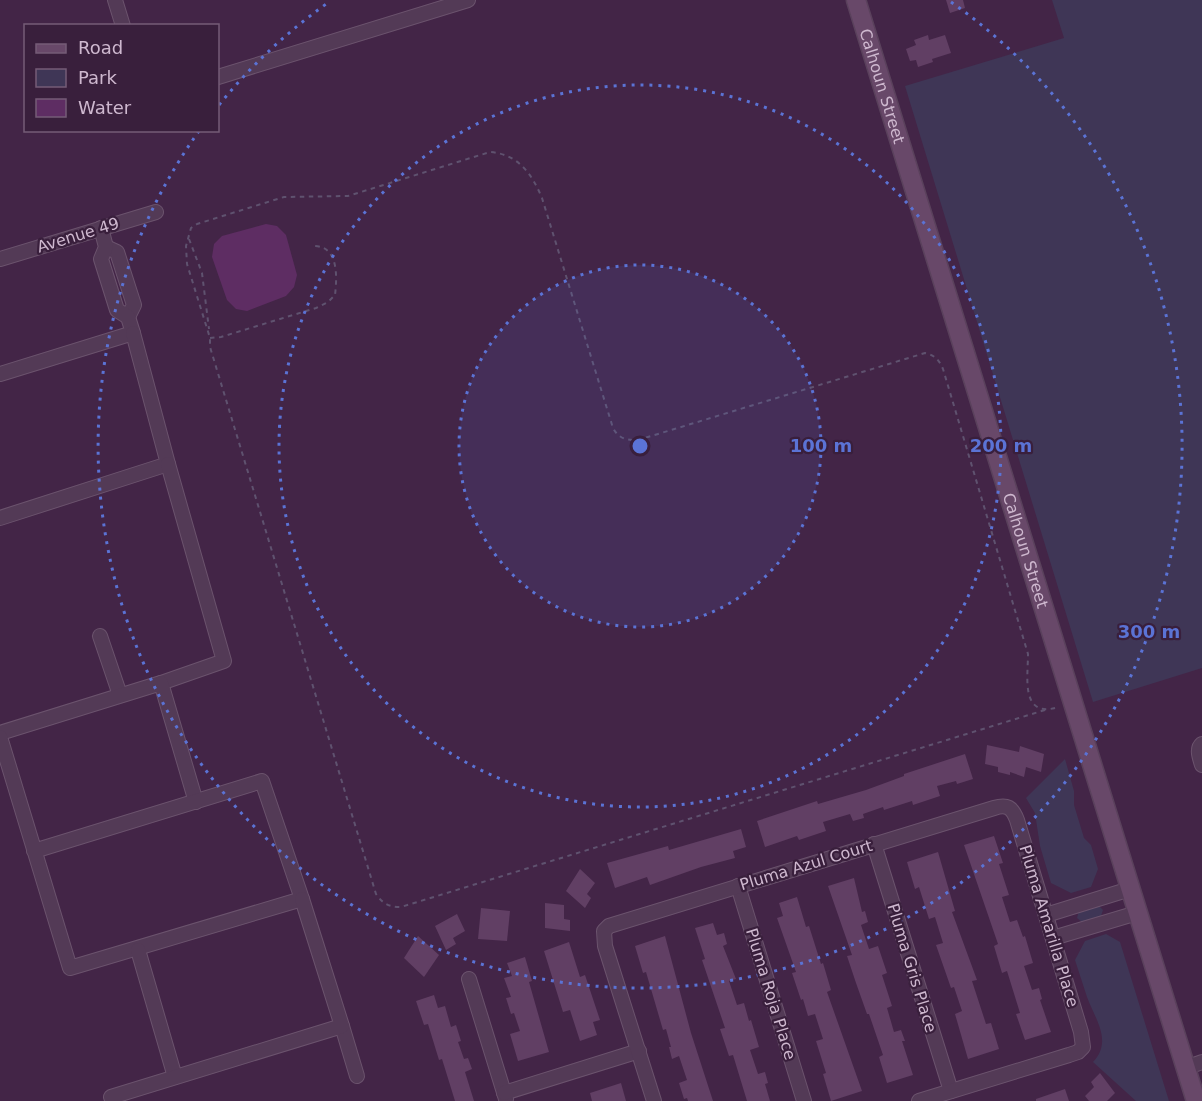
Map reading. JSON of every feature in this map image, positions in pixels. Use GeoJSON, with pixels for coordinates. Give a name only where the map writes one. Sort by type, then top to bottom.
{"type":"FeatureCollection","features":[{"type":"Feature","properties":{"kind":"street"},"geometry":{"type":"LineString","coordinates":[[115,0],[122,24]]}},
{"type":"Feature","properties":{"kind":"street"},"geometry":{"type":"LineString","coordinates":[[219,77],[468,0]]}},
{"type":"Feature","properties":{"kind":"street","name":"Calhoun Street"},"geometry":{"type":"LineString","coordinates":[[858,0],[1137,913],[1193,1065],[1196,1101]]}},
{"type":"Feature","properties":{"kind":"street","name":"Avenue 49"},"geometry":{"type":"LineString","coordinates":[[0,259],[156,212]]}},
{"type":"Feature","properties":{"kind":"street"},"geometry":{"type":"LineString","coordinates":[[101,228],[106,247],[101,259],[117,310],[128,317],[133,333],[224,661],[0,735],[34,851],[70,968],[138,950],[302,899]]}},
{"type":"Feature","properties":{"kind":"street"},"geometry":{"type":"LineString","coordinates":[[106,247],[117,252],[127,282],[134,305],[128,317]]}},
{"type":"Feature","properties":{"kind":"street"},"geometry":{"type":"LineString","coordinates":[[110,287],[127,282]]}},
{"type":"Feature","properties":{"kind":"street"},"geometry":{"type":"LineString","coordinates":[[0,374],[133,333]]}},
{"type":"Feature","properties":{"kind":"street"},"geometry":{"type":"LineString","coordinates":[[0,518],[168,464]]}},
{"type":"Feature","properties":{"kind":"street"},"geometry":{"type":"LineString","coordinates":[[100,636],[120,695]]}},
{"type":"Feature","properties":{"kind":"street"},"geometry":{"type":"LineString","coordinates":[[161,683],[196,802]]}},
{"type":"Feature","properties":{"kind":"street"},"geometry":{"type":"LineString","coordinates":[[1201,745],[1198,752],[1202,765]]}},
{"type":"Feature","properties":{"kind":"street"},"geometry":{"type":"LineString","coordinates":[[34,851],[262,781],[302,899],[357,1076]]}},
{"type":"Feature","properties":{"kind":"street","name":"Pluma Azul Court"},"geometry":{"type":"LineString","coordinates":[[639,1052],[605,946],[604,931],[609,926],[994,808],[1009,807]]}},
{"type":"Feature","properties":{"kind":"street","name":"Pluma Amarilla Place"},"geometry":{"type":"LineString","coordinates":[[951,1091],[1069,1055],[1083,1047],[1081,1032],[1017,820],[1009,807]]}},
{"type":"Feature","properties":{"kind":"street","name":"Pluma Gris Place"},"geometry":{"type":"LineString","coordinates":[[874,844],[951,1091]]}},
{"type":"Feature","properties":{"kind":"street","name":"Pluma Roja Place"},"geometry":{"type":"LineString","coordinates":[[738,886],[804,1101]]}},
{"type":"Feature","properties":{"kind":"street"},"geometry":{"type":"LineString","coordinates":[[1046,915],[1130,889]]}},
{"type":"Feature","properties":{"kind":"street"},"geometry":{"type":"LineString","coordinates":[[1053,938],[1137,913]]}},
{"type":"Feature","properties":{"kind":"street"},"geometry":{"type":"LineString","coordinates":[[138,950],[175,1077]]}},
{"type":"Feature","properties":{"kind":"street"},"geometry":{"type":"LineString","coordinates":[[469,979],[506,1097],[639,1052],[654,1101]]}},
{"type":"Feature","properties":{"kind":"street"},"geometry":{"type":"LineString","coordinates":[[113,1101],[111,1097],[342,1026]]}},
{"type":"Feature","properties":{"kind":"street"},"geometry":{"type":"LineString","coordinates":[[919,1101],[951,1091]]}},
{"type":"Feature","properties":{"kind":"path"},"geometry":{"type":"LineString","coordinates":[[210,338],[187,264],[186,246],[191,228],[203,220],[284,198],[348,196],[490,152],[509,156],[529,173],[542,198],[613,428],[619,436],[629,440],[648,438],[925,353],[931,354],[940,362],[1029,654],[1028,696],[1037,707],[1045,710]]}},
{"type":"Feature","properties":{"kind":"path"},"geometry":{"type":"LineString","coordinates":[[189,236],[202,273],[210,347],[376,894],[383,903],[401,907],[1072,703]]}},
{"type":"Feature","properties":{"kind":"path"},"geometry":{"type":"LineString","coordinates":[[210,338],[316,308],[328,302],[335,295],[335,269],[328,250],[315,246]]}},
{"type":"Feature","properties":{"kind":"green space"},"geometry":{"type":"Polygon","coordinates":[[[1052,0],[1202,0],[1202,668],[1093,702],[905,86],[1064,38],[1052,0]]]}},
{"type":"Feature","properties":{"kind":"green space"},"geometry":{"type":"Polygon","coordinates":[[[1065,759],[1074,791],[1074,805],[1084,838],[1091,845],[1098,869],[1091,887],[1071,893],[1051,883],[1040,846],[1035,813],[1026,798],[1065,759]]]}},
{"type":"Feature","properties":{"kind":"green space"},"geometry":{"type":"Polygon","coordinates":[[[1098,905],[1103,910],[1101,916],[1082,922],[1077,918],[1079,911],[1098,905]]]}},
{"type":"Feature","properties":{"kind":"green space"},"geometry":{"type":"Polygon","coordinates":[[[1106,934],[1120,942],[1169,1101],[1136,1101],[1093,1062],[1102,1046],[1102,1038],[1075,960],[1085,941],[1106,934]]]}},
{"type":"Feature","properties":{"kind":"water"},"geometry":{"type":"Polygon","coordinates":[[[266,224],[277,226],[286,235],[297,275],[294,287],[286,296],[247,311],[236,309],[227,300],[212,257],[214,244],[222,236],[266,224]]]}},
{"type":"Feature","properties":{"kind":"building"},"geometry":{"type":"Polygon","coordinates":[[[946,0],[963,0],[965,8],[950,13],[946,0]]]}},
{"type":"Feature","properties":{"kind":"building"},"geometry":{"type":"Polygon","coordinates":[[[928,35],[929,40],[945,35],[951,53],[932,59],[933,62],[918,67],[916,60],[910,61],[906,49],[916,45],[914,40],[928,35]]]}},
{"type":"Feature","properties":{"kind":"building"},"geometry":{"type":"Polygon","coordinates":[[[987,745],[1019,752],[1020,746],[1044,754],[1041,772],[1026,767],[1024,777],[1010,772],[1010,775],[998,772],[998,767],[985,764],[987,745]]]}},
{"type":"Feature","properties":{"kind":"building"},"geometry":{"type":"Polygon","coordinates":[[[965,754],[973,779],[957,784],[956,781],[937,786],[940,796],[913,805],[912,801],[884,810],[883,807],[863,814],[864,818],[853,821],[850,814],[823,822],[826,831],[799,840],[797,836],[765,847],[757,821],[817,801],[818,804],[866,790],[904,776],[904,774],[965,754]]]}},
{"type":"Feature","properties":{"kind":"building"},"geometry":{"type":"Polygon","coordinates":[[[741,829],[746,847],[733,851],[735,858],[650,885],[647,877],[615,888],[607,863],[668,846],[669,850],[741,829]]]}},
{"type":"Feature","properties":{"kind":"building"},"geometry":{"type":"Polygon","coordinates":[[[994,836],[1003,863],[999,864],[1009,895],[1002,897],[1010,922],[1017,920],[1023,937],[1025,936],[1033,963],[1024,966],[1032,990],[1039,988],[1042,999],[1040,1000],[1051,1032],[1025,1040],[1016,1014],[1020,1013],[1007,971],[1002,973],[994,946],[998,944],[964,845],[994,836]]]}},
{"type":"Feature","properties":{"kind":"building"},"geometry":{"type":"Polygon","coordinates":[[[938,852],[955,911],[952,912],[977,980],[972,981],[986,1024],[991,1023],[999,1049],[968,1059],[955,1014],[962,1011],[954,987],[951,988],[936,945],[943,943],[935,917],[929,919],[919,887],[915,889],[907,862],[938,852]]]}},
{"type":"Feature","properties":{"kind":"building"},"geometry":{"type":"Polygon","coordinates":[[[580,869],[595,883],[587,894],[591,898],[585,908],[566,891],[580,869]]]}},
{"type":"Feature","properties":{"kind":"building"},"geometry":{"type":"Polygon","coordinates":[[[854,878],[862,912],[865,911],[868,922],[861,925],[869,949],[878,946],[887,973],[882,975],[892,1006],[887,1008],[894,1032],[901,1030],[905,1041],[902,1041],[913,1075],[887,1083],[879,1057],[883,1055],[847,956],[852,955],[828,886],[854,878]]]}},
{"type":"Feature","properties":{"kind":"building"},"geometry":{"type":"Polygon","coordinates":[[[797,897],[806,927],[809,926],[821,964],[823,963],[831,990],[827,992],[862,1091],[831,1101],[823,1074],[826,1073],[816,1041],[823,1039],[815,1014],[808,1016],[803,999],[801,1000],[792,973],[796,972],[777,918],[783,916],[779,903],[797,897]]]}},
{"type":"Feature","properties":{"kind":"building"},"geometry":{"type":"Polygon","coordinates":[[[545,903],[564,905],[564,919],[570,920],[570,931],[545,928],[545,903]]]}},
{"type":"Feature","properties":{"kind":"building"},"geometry":{"type":"Polygon","coordinates":[[[481,908],[510,911],[507,941],[478,939],[481,908]]]}},
{"type":"Feature","properties":{"kind":"building"},"geometry":{"type":"Polygon","coordinates":[[[457,914],[465,931],[453,938],[456,944],[446,950],[435,926],[457,914]]]}},
{"type":"Feature","properties":{"kind":"building"},"geometry":{"type":"Polygon","coordinates":[[[713,923],[717,935],[724,933],[727,944],[723,946],[736,979],[729,981],[737,1005],[744,1003],[749,1021],[751,1020],[759,1047],[750,1050],[758,1074],[765,1072],[768,1083],[765,1084],[770,1101],[747,1101],[733,1055],[729,1056],[720,1029],[725,1028],[702,960],[705,959],[695,928],[713,923]]]}},
{"type":"Feature","properties":{"kind":"building"},"geometry":{"type":"Polygon","coordinates":[[[418,936],[439,955],[424,977],[404,958],[418,936]]]}},
{"type":"Feature","properties":{"kind":"building"},"geometry":{"type":"Polygon","coordinates":[[[665,936],[691,1033],[713,1101],[684,1099],[679,1083],[687,1080],[679,1056],[672,1059],[666,1029],[663,1030],[646,972],[643,973],[635,946],[665,936]]]}},
{"type":"Feature","properties":{"kind":"building"},"geometry":{"type":"Polygon","coordinates":[[[569,942],[580,977],[585,975],[600,1020],[593,1022],[597,1035],[580,1041],[570,1010],[563,1012],[544,951],[569,942]]]}},
{"type":"Feature","properties":{"kind":"building"},"geometry":{"type":"Polygon","coordinates":[[[525,957],[532,981],[529,982],[549,1052],[518,1061],[510,1034],[520,1031],[506,998],[511,997],[504,978],[512,976],[507,963],[525,957]]]}},
{"type":"Feature","properties":{"kind":"building"},"geometry":{"type":"Polygon","coordinates":[[[434,995],[438,1008],[445,1006],[451,1027],[456,1025],[461,1041],[458,1042],[464,1059],[468,1058],[472,1069],[465,1072],[474,1101],[455,1101],[428,1024],[424,1025],[416,1001],[434,995]]]}},
{"type":"Feature","properties":{"kind":"building"},"geometry":{"type":"Polygon","coordinates":[[[1100,1073],[1115,1093],[1107,1101],[1089,1101],[1085,1096],[1094,1087],[1091,1082],[1100,1073]]]}},
{"type":"Feature","properties":{"kind":"building"},"geometry":{"type":"Polygon","coordinates":[[[621,1083],[626,1101],[592,1101],[590,1093],[621,1083]]]}},
{"type":"Feature","properties":{"kind":"building"},"geometry":{"type":"Polygon","coordinates":[[[1065,1089],[1069,1101],[1036,1101],[1036,1099],[1065,1089]]]}}]}
